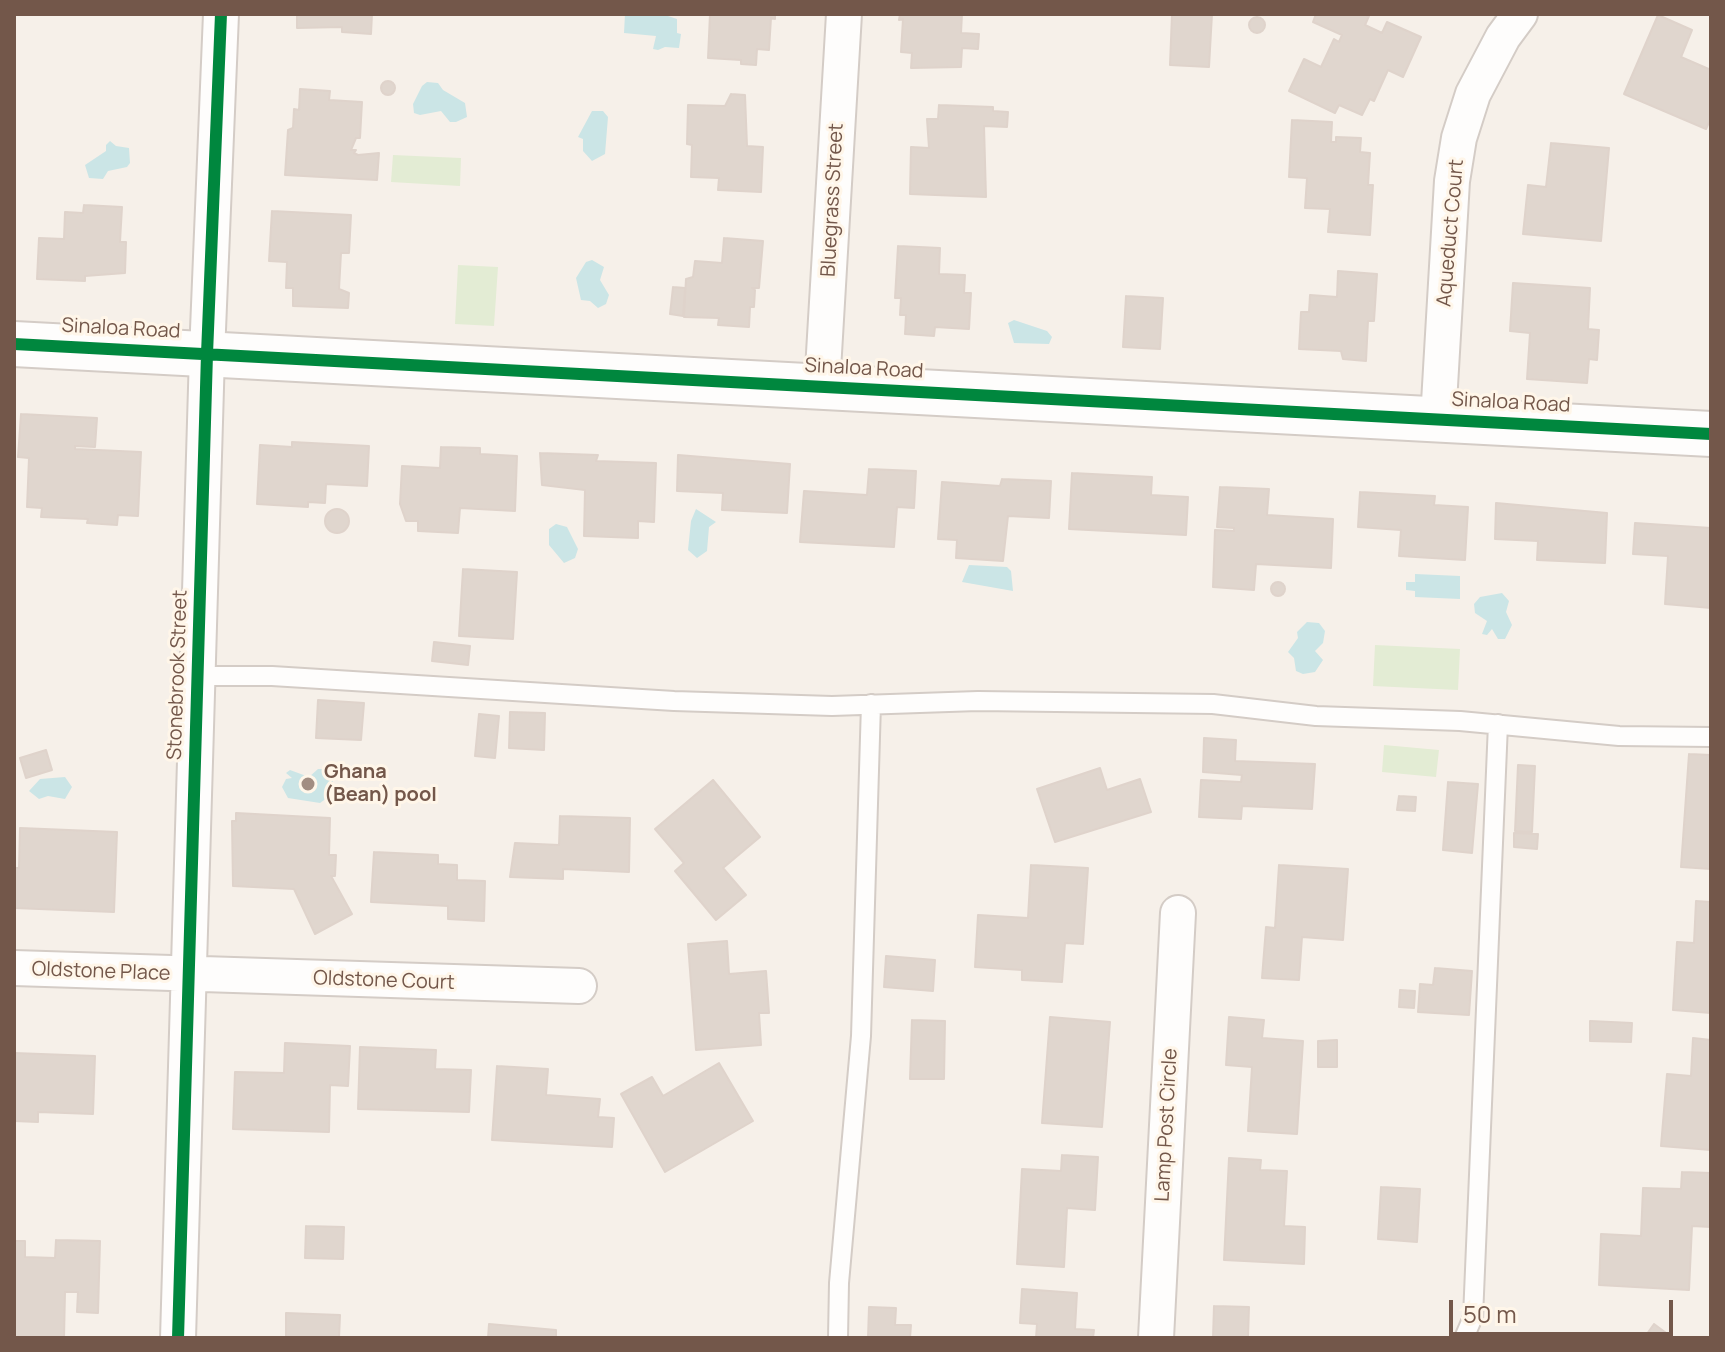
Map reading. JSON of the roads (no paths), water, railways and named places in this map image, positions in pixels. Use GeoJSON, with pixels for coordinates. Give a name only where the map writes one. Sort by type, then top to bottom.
{"type":"FeatureCollection","features":[{"type":"Feature","properties":{"kind":"street","name":"Stonebrook Street"},"geometry":{"type":"LineString","coordinates":[[178,1338],[207,354],[221,14]]}},
{"type":"Feature","properties":{"kind":"street","name":"Bluegrass Street"},"geometry":{"type":"LineString","coordinates":[[822,387],[844,14]]}},
{"type":"Feature","properties":{"kind":"street","name":"Aqueduct Court"},"geometry":{"type":"LineString","coordinates":[[1438,420],[1452,181],[1459,138],[1473,94],[1503,37],[1520,14]]}},
{"type":"Feature","properties":{"kind":"street","name":"Sinaloa Road"},"geometry":{"type":"LineString","coordinates":[[14,344],[1711,434]]}},
{"type":"Feature","properties":{"kind":"street","name":"Lamp Post Circle"},"geometry":{"type":"LineString","coordinates":[[1156,1338],[1178,913]]}},
{"type":"Feature","properties":{"kind":"street","name":"Oldstone Place"},"geometry":{"type":"LineString","coordinates":[[14,968],[189,975]]}},
{"type":"Feature","properties":{"kind":"street","name":"Oldstone Court"},"geometry":{"type":"LineString","coordinates":[[189,975],[579,986]]}},
{"type":"Feature","properties":{"kind":"lane"},"geometry":{"type":"LineString","coordinates":[[198,676],[272,676],[674,701],[1213,704],[1316,716],[1498,724],[1619,736],[1711,737]]}},
{"type":"Feature","properties":{"kind":"lane"},"geometry":{"type":"LineString","coordinates":[[838,1338],[839,1283],[861,1036],[871,704]]}},
{"type":"Feature","properties":{"kind":"lane"},"geometry":{"type":"LineString","coordinates":[[1464,1338],[1473,1317],[1498,724]]}},
{"type":"Feature","properties":{"kind":"water"},"geometry":{"type":"Polygon","coordinates":[[[625,14],[662,14],[677,19],[677,33],[681,34],[679,48],[653,49],[656,36],[624,33],[625,14]]]}},
{"type":"Feature","properties":{"kind":"water"},"geometry":{"type":"Polygon","coordinates":[[[427,82],[438,83],[443,90],[465,103],[467,117],[450,122],[441,111],[420,115],[414,113],[413,104],[427,82]]]}},
{"type":"Feature","properties":{"kind":"water"},"geometry":{"type":"Polygon","coordinates":[[[592,111],[603,111],[608,117],[605,154],[592,161],[583,151],[583,139],[578,137],[592,111]]]}},
{"type":"Feature","properties":{"kind":"water"},"geometry":{"type":"Polygon","coordinates":[[[110,141],[116,146],[129,148],[130,163],[127,167],[108,171],[103,179],[89,178],[85,165],[106,151],[110,141]]]}},
{"type":"Feature","properties":{"kind":"water"},"geometry":{"type":"Polygon","coordinates":[[[592,260],[604,267],[600,280],[609,295],[606,304],[598,308],[590,301],[581,300],[576,278],[586,262],[592,260]]]}},
{"type":"Feature","properties":{"kind":"water"},"geometry":{"type":"Polygon","coordinates":[[[1014,320],[1047,331],[1052,337],[1049,344],[1014,343],[1008,323],[1014,320]]]}},
{"type":"Feature","properties":{"kind":"water"},"geometry":{"type":"Polygon","coordinates":[[[696,509],[716,522],[709,527],[707,551],[697,558],[688,550],[691,521],[696,509]]]}},
{"type":"Feature","properties":{"kind":"water"},"geometry":{"type":"Polygon","coordinates":[[[556,524],[567,527],[578,549],[575,558],[564,563],[549,545],[549,529],[556,524]]]}},
{"type":"Feature","properties":{"kind":"water"},"geometry":{"type":"Polygon","coordinates":[[[969,565],[1007,567],[1011,571],[1013,591],[962,582],[969,565]]]}},
{"type":"Feature","properties":{"kind":"water"},"geometry":{"type":"Polygon","coordinates":[[[1415,574],[1460,576],[1460,599],[1415,597],[1415,591],[1406,590],[1406,582],[1415,582],[1415,574]]]}},
{"type":"Feature","properties":{"kind":"water"},"geometry":{"type":"Polygon","coordinates":[[[1502,593],[1509,601],[1506,612],[1512,625],[1505,639],[1498,639],[1492,629],[1487,635],[1482,634],[1487,621],[1475,613],[1474,604],[1480,597],[1502,593]]]}},
{"type":"Feature","properties":{"kind":"water"},"geometry":{"type":"Polygon","coordinates":[[[1307,622],[1319,623],[1325,631],[1323,643],[1315,651],[1323,660],[1315,672],[1303,674],[1296,671],[1294,658],[1288,652],[1298,638],[1297,632],[1307,622]]]}},
{"type":"Feature","properties":{"kind":"water","name":"Ghana (Bean) pool"},"geometry":{"type":"Polygon","coordinates":[[[318,769],[325,769],[333,781],[327,798],[320,803],[288,798],[282,787],[286,779],[292,778],[286,773],[290,770],[309,777],[318,769]]]}},
{"type":"Feature","properties":{"kind":"water"},"geometry":{"type":"Polygon","coordinates":[[[65,777],[72,787],[65,799],[48,796],[39,799],[29,791],[40,779],[65,777]]]}},
{"type":"Feature","properties":{"kind":"place","name":"Ghana (Bean) pool"},"geometry":{"type":"Point","coordinates":[308,784]}}]}
